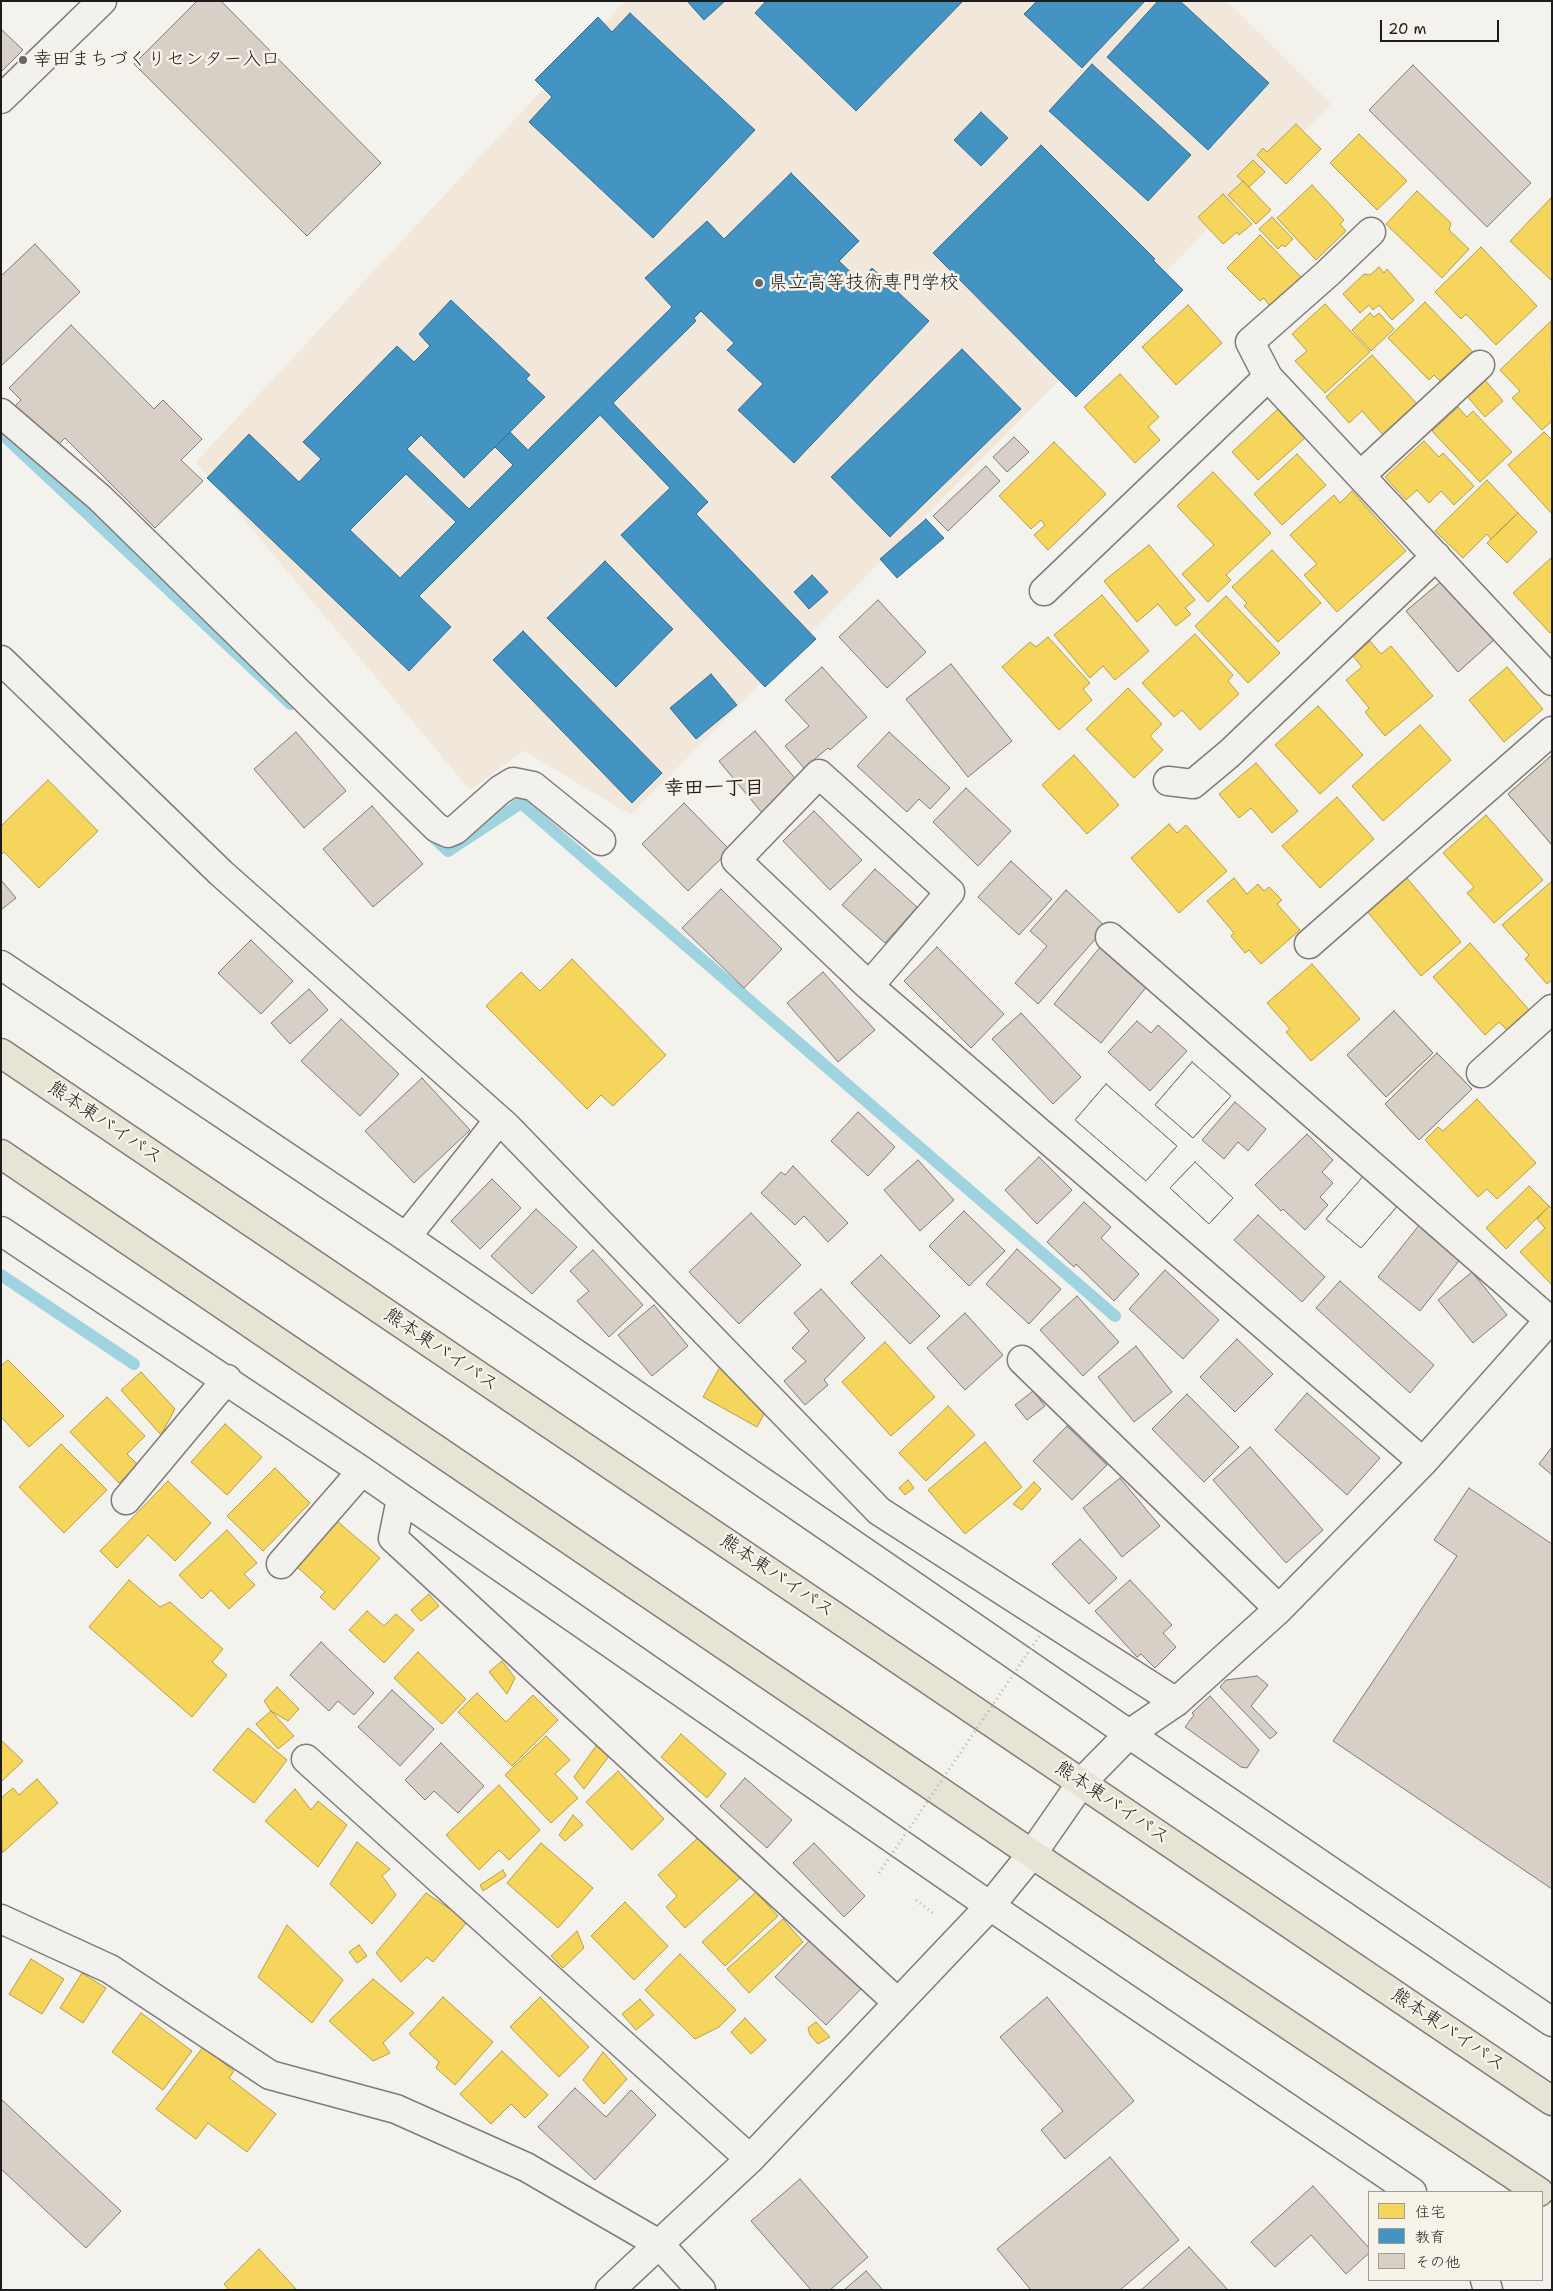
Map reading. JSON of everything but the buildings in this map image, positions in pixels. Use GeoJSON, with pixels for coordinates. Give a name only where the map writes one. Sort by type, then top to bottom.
{"type":"FeatureCollection","features":[{"type":"Feature","properties":{"kind":"highway","name":"熊本東バイパス"},"geometry":{"type":"LineString","coordinates":[[1,1053],[1552,2101]]}},
{"type":"Feature","properties":{"kind":"highway"},"geometry":{"type":"LineString","coordinates":[[1,1154],[1032,1854],[1538,2191]]}},
{"type":"Feature","properties":{"kind":"street"},"geometry":{"type":"LineString","coordinates":[[1,100],[102,1]]}},
{"type":"Feature","properties":{"kind":"street"},"geometry":{"type":"LineString","coordinates":[[1370,232],[1327,274],[1250,342],[1268,377],[1552,681]]}},
{"type":"Feature","properties":{"kind":"street"},"geometry":{"type":"LineString","coordinates":[[1361,475],[1480,365]]}},
{"type":"Feature","properties":{"kind":"street"},"geometry":{"type":"LineString","coordinates":[[1044,591],[1268,377]]}},
{"type":"Feature","properties":{"kind":"street"},"geometry":{"type":"LineString","coordinates":[[1,413],[100,498],[437,828],[448,833],[455,830],[500,790],[513,782],[533,786],[601,841]]}},
{"type":"Feature","properties":{"kind":"street"},"geometry":{"type":"LineString","coordinates":[[1168,781],[1193,784],[1230,753],[1436,556]]}},
{"type":"Feature","properties":{"kind":"street"},"geometry":{"type":"LineString","coordinates":[[1,660],[221,873],[499,1120],[879,1511],[1176,1702]]}},
{"type":"Feature","properties":{"kind":"street"},"geometry":{"type":"LineString","coordinates":[[1309,944],[1552,730]]}},
{"type":"Feature","properties":{"kind":"street"},"geometry":{"type":"LineString","coordinates":[[870,986],[950,892],[819,774],[736,860],[870,986],[1423,1462]]}},
{"type":"Feature","properties":{"kind":"street"},"geometry":{"type":"LineString","coordinates":[[610,2290],[750,2159],[990,1906],[1032,1854],[1082,1782],[1128,1734],[1176,1702],[1279,1610],[1423,1462],[1550,1318],[1110,937]]}},
{"type":"Feature","properties":{"kind":"street"},"geometry":{"type":"LineString","coordinates":[[1,965],[406,1237],[1128,1734],[1552,2022]]}},
{"type":"Feature","properties":{"kind":"street"},"geometry":{"type":"LineString","coordinates":[[1480,1074],[1552,1009]]}},
{"type":"Feature","properties":{"kind":"street"},"geometry":{"type":"LineString","coordinates":[[406,1237],[499,1120]]}},
{"type":"Feature","properties":{"kind":"street"},"geometry":{"type":"LineString","coordinates":[[1,1231],[227,1379],[990,1906],[1411,2191]]}},
{"type":"Feature","properties":{"kind":"street"},"geometry":{"type":"LineString","coordinates":[[1022,1360],[1279,1610]]}},
{"type":"Feature","properties":{"kind":"street"},"geometry":{"type":"LineString","coordinates":[[126,1500],[227,1379]]}},
{"type":"Feature","properties":{"kind":"street"},"geometry":{"type":"LineString","coordinates":[[280,1564],[362,1471]]}},
{"type":"Feature","properties":{"kind":"street"},"geometry":{"type":"LineString","coordinates":[[401,1499],[393,1538],[897,2002]]}},
{"type":"Feature","properties":{"kind":"street"},"geometry":{"type":"LineString","coordinates":[[306,1759],[750,2159]]}},
{"type":"Feature","properties":{"kind":"street"},"geometry":{"type":"LineString","coordinates":[[1,1919],[110,1969],[270,2075],[396,2109],[526,2167],[659,2244],[701,2290]]}},
{"type":"Feature","properties":{"kind":"path"},"geometry":{"type":"LineString","coordinates":[[879,1873],[1040,1635]]}},
{"type":"Feature","properties":{"kind":"shaded area","name":"県立高等技術専門学校"},"geometry":{"type":"Polygon","coordinates":[[[625,1],[1227,1],[1331,104],[631,815],[524,751],[470,790],[196,462],[625,1]]]}},
{"type":"Feature","properties":{"kind":"waterway"},"geometry":{"type":"LineString","coordinates":[[1,433],[291,704]]}},
{"type":"Feature","properties":{"kind":"waterway"},"geometry":{"type":"LineString","coordinates":[[430,834],[448,851],[521,803],[1115,1316]]}},
{"type":"Feature","properties":{"kind":"waterway"},"geometry":{"type":"LineString","coordinates":[[1,1275],[134,1364]]}},
{"type":"Feature","properties":{"kind":"place","name":"幸田まちづくりセンター入口"},"geometry":{"type":"Point","coordinates":[23,60]}},
{"type":"Feature","properties":{"kind":"place","name":"県立高等技術専門学校"},"geometry":{"type":"Point","coordinates":[759,283]}},
{"type":"Feature","properties":{"kind":"district","name":"幸田一丁目"},"geometry":{"type":"Point","coordinates":[714,789]}}]}
